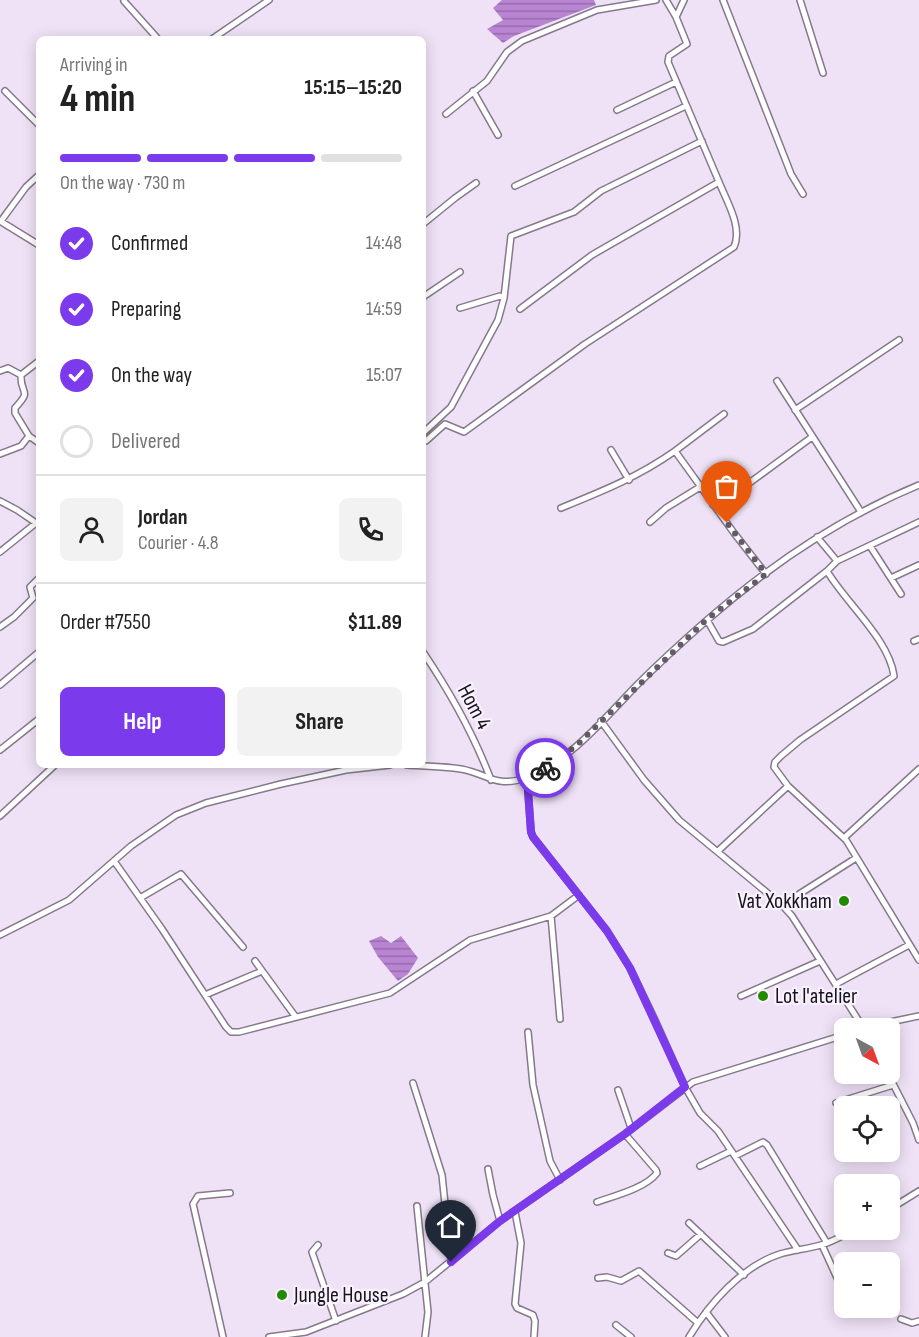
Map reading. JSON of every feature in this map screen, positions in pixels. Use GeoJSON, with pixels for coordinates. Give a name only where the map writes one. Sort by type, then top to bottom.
{"type":"FeatureCollection","features":[{"type":"Feature","properties":{"kind":"street"},"geometry":{"type":"LineString","coordinates":[[216,36],[269,0]]}},
{"type":"Feature","properties":{"kind":"street"},"geometry":{"type":"LineString","coordinates":[[446,114],[487,81],[507,52],[522,40],[597,10],[656,0]]}},
{"type":"Feature","properties":{"kind":"street"},"geometry":{"type":"LineString","coordinates":[[438,419],[464,432],[585,344],[735,247],[736,230],[719,182],[667,59],[687,44],[666,0]]}},
{"type":"Feature","properties":{"kind":"street"},"geometry":{"type":"LineString","coordinates":[[676,17],[684,0]]}},
{"type":"Feature","properties":{"kind":"street"},"geometry":{"type":"LineString","coordinates":[[723,0],[791,174],[803,194]]}},
{"type":"Feature","properties":{"kind":"street"},"geometry":{"type":"LineString","coordinates":[[800,0],[823,73]]}},
{"type":"Feature","properties":{"kind":"street"},"geometry":{"type":"LineString","coordinates":[[124,1],[155,36]]}},
{"type":"Feature","properties":{"kind":"street"},"geometry":{"type":"LineString","coordinates":[[617,110],[676,82]]}},
{"type":"Feature","properties":{"kind":"street"},"geometry":{"type":"LineString","coordinates":[[5,91],[36,122]]}},
{"type":"Feature","properties":{"kind":"street"},"geometry":{"type":"LineString","coordinates":[[473,91],[498,135]]}},
{"type":"Feature","properties":{"kind":"street"},"geometry":{"type":"LineString","coordinates":[[515,186],[686,106]]}},
{"type":"Feature","properties":{"kind":"street"},"geometry":{"type":"LineString","coordinates":[[426,430],[452,406],[493,332],[504,298],[511,236],[574,212],[601,191],[702,141]]}},
{"type":"Feature","properties":{"kind":"street"},"geometry":{"type":"LineString","coordinates":[[36,178],[1,221],[36,243]]}},
{"type":"Feature","properties":{"kind":"street"},"geometry":{"type":"LineString","coordinates":[[520,309],[592,255],[719,182]]}},
{"type":"Feature","properties":{"kind":"street"},"geometry":{"type":"LineString","coordinates":[[426,222],[476,183]]}},
{"type":"Feature","properties":{"kind":"street"},"geometry":{"type":"LineString","coordinates":[[426,295],[460,272]]}},
{"type":"Feature","properties":{"kind":"street"},"geometry":{"type":"LineString","coordinates":[[460,308],[500,296],[504,298]]}},
{"type":"Feature","properties":{"kind":"street"},"geometry":{"type":"LineString","coordinates":[[795,410],[899,340]]}},
{"type":"Feature","properties":{"kind":"street"},"geometry":{"type":"LineString","coordinates":[[21,375],[36,363]]}},
{"type":"Feature","properties":{"kind":"street"},"geometry":{"type":"LineString","coordinates":[[0,371],[8,368],[21,375],[26,395],[25,399],[15,408],[15,413],[29,436],[36,441]]}},
{"type":"Feature","properties":{"kind":"street"},"geometry":{"type":"LineString","coordinates":[[777,381],[861,512]]}},
{"type":"Feature","properties":{"kind":"street"},"geometry":{"type":"LineString","coordinates":[[561,508],[629,480],[675,451],[724,414]]}},
{"type":"Feature","properties":{"kind":"street"},"geometry":{"type":"LineString","coordinates":[[426,441],[445,424]]}},
{"type":"Feature","properties":{"kind":"street"},"geometry":{"type":"LineString","coordinates":[[0,454],[21,446],[29,436]]}},
{"type":"Feature","properties":{"kind":"street"},"geometry":{"type":"LineString","coordinates":[[714,505],[752,482],[812,436]]}},
{"type":"Feature","properties":{"kind":"street"},"geometry":{"type":"LineString","coordinates":[[610,450],[629,480]]}},
{"type":"Feature","properties":{"kind":"street"},"geometry":{"type":"LineString","coordinates":[[675,451],[766,574]]}},
{"type":"Feature","properties":{"kind":"street"},"geometry":{"type":"LineString","coordinates":[[426,767],[476,772],[491,780],[507,782],[527,777],[565,755],[706,620],[766,574],[817,537],[861,512],[919,485]]}},
{"type":"Feature","properties":{"kind":"street"},"geometry":{"type":"LineString","coordinates":[[650,522],[666,508],[700,486]]}},
{"type":"Feature","properties":{"kind":"street"},"geometry":{"type":"LineString","coordinates":[[0,501],[36,523]]}},
{"type":"Feature","properties":{"kind":"street"},"geometry":{"type":"LineString","coordinates":[[706,620],[719,641],[723,642],[753,629],[837,561],[919,522]]}},
{"type":"Feature","properties":{"kind":"street"},"geometry":{"type":"LineString","coordinates":[[0,552],[36,525]]}},
{"type":"Feature","properties":{"kind":"street"},"geometry":{"type":"LineString","coordinates":[[817,537],[837,561]]}},
{"type":"Feature","properties":{"kind":"street"},"geometry":{"type":"LineString","coordinates":[[870,546],[901,594]]}},
{"type":"Feature","properties":{"kind":"street"},"geometry":{"type":"LineString","coordinates":[[891,578],[919,565]]}},
{"type":"Feature","properties":{"kind":"street"},"geometry":{"type":"LineString","coordinates":[[827,571],[870,628],[888,657],[895,674],[893,678],[853,702],[781,756],[775,762],[774,767],[788,786],[844,838],[919,960]]}},
{"type":"Feature","properties":{"kind":"street"},"geometry":{"type":"LineString","coordinates":[[0,627],[33,598],[30,587],[36,581]]}},
{"type":"Feature","properties":{"kind":"street"},"geometry":{"type":"LineString","coordinates":[[0,685],[36,655]]}},
{"type":"Feature","properties":{"kind":"street","name":"Hom 4"},"geometry":{"type":"LineString","coordinates":[[426,656],[470,733],[491,780]]}},
{"type":"Feature","properties":{"kind":"street"},"geometry":{"type":"LineString","coordinates":[[0,750],[36,720]]}},
{"type":"Feature","properties":{"kind":"street"},"geometry":{"type":"LineString","coordinates":[[600,721],[644,780],[679,820],[782,905],[800,927],[856,1018]]}},
{"type":"Feature","properties":{"kind":"street"},"geometry":{"type":"LineString","coordinates":[[0,816],[52,768]]}},
{"type":"Feature","properties":{"kind":"street"},"geometry":{"type":"LineString","coordinates":[[0,935],[69,900],[161,824],[206,803],[346,770],[364,768]]}},
{"type":"Feature","properties":{"kind":"street"},"geometry":{"type":"LineString","coordinates":[[844,838],[919,769]]}},
{"type":"Feature","properties":{"kind":"street"},"geometry":{"type":"LineString","coordinates":[[527,777],[531,832],[607,931],[630,968],[685,1087],[700,1113],[718,1131],[798,1250]]}},
{"type":"Feature","properties":{"kind":"street"},"geometry":{"type":"LineString","coordinates":[[717,851],[788,786]]}},
{"type":"Feature","properties":{"kind":"street"},"geometry":{"type":"LineString","coordinates":[[782,905],[856,858]]}},
{"type":"Feature","properties":{"kind":"street"},"geometry":{"type":"LineString","coordinates":[[114,861],[231,1032],[239,1032],[390,993],[470,940],[551,916],[579,895]]}},
{"type":"Feature","properties":{"kind":"street"},"geometry":{"type":"LineString","coordinates":[[140,898],[181,874],[243,947]]}},
{"type":"Feature","properties":{"kind":"street"},"geometry":{"type":"LineString","coordinates":[[551,916],[560,1019]]}},
{"type":"Feature","properties":{"kind":"street"},"geometry":{"type":"LineString","coordinates":[[836,984],[909,945]]}},
{"type":"Feature","properties":{"kind":"street"},"geometry":{"type":"LineString","coordinates":[[255,961],[295,1016]]}},
{"type":"Feature","properties":{"kind":"street"},"geometry":{"type":"LineString","coordinates":[[741,996],[820,961]]}},
{"type":"Feature","properties":{"kind":"street"},"geometry":{"type":"LineString","coordinates":[[205,995],[262,970]]}},
{"type":"Feature","properties":{"kind":"street"},"geometry":{"type":"LineString","coordinates":[[900,1020],[919,1016]]}},
{"type":"Feature","properties":{"kind":"street"},"geometry":{"type":"LineString","coordinates":[[528,1032],[533,1085],[550,1161],[560,1180]]}},
{"type":"Feature","properties":{"kind":"street"},"geometry":{"type":"LineString","coordinates":[[269,1337],[306,1332],[403,1294],[425,1282],[500,1221],[625,1134],[693,1082],[834,1038]]}},
{"type":"Feature","properties":{"kind":"street"},"geometry":{"type":"LineString","coordinates":[[413,1083],[442,1175],[451,1262]]}},
{"type":"Feature","properties":{"kind":"street"},"geometry":{"type":"LineString","coordinates":[[858,1096],[893,1085],[919,1140]]}},
{"type":"Feature","properties":{"kind":"street"},"geometry":{"type":"LineString","coordinates":[[618,1090],[631,1128]]}},
{"type":"Feature","properties":{"kind":"street"},"geometry":{"type":"LineString","coordinates":[[597,1202],[629,1191],[653,1178],[657,1173],[625,1134]]}},
{"type":"Feature","properties":{"kind":"street"},"geometry":{"type":"LineString","coordinates":[[700,1166],[763,1142],[767,1145],[824,1244],[834,1268]]}},
{"type":"Feature","properties":{"kind":"street"},"geometry":{"type":"LineString","coordinates":[[488,1169],[500,1221]]}},
{"type":"Feature","properties":{"kind":"street"},"geometry":{"type":"LineString","coordinates":[[900,1203],[919,1191]]}},
{"type":"Feature","properties":{"kind":"street"},"geometry":{"type":"LineString","coordinates":[[223,1337],[193,1204],[198,1196],[230,1193]]}},
{"type":"Feature","properties":{"kind":"street"},"geometry":{"type":"LineString","coordinates":[[417,1206],[428,1312],[425,1337]]}},
{"type":"Feature","properties":{"kind":"street"},"geometry":{"type":"LineString","coordinates":[[515,1212],[521,1243],[515,1304],[517,1308],[533,1315],[534,1337]]}},
{"type":"Feature","properties":{"kind":"street"},"geometry":{"type":"LineString","coordinates":[[688,1223],[744,1275]]}},
{"type":"Feature","properties":{"kind":"street"},"geometry":{"type":"LineString","coordinates":[[668,1253],[676,1256],[701,1234]]}},
{"type":"Feature","properties":{"kind":"street"},"geometry":{"type":"LineString","coordinates":[[689,1337],[706,1312],[759,1263],[780,1254],[824,1244],[834,1239]]}},
{"type":"Feature","properties":{"kind":"street"},"geometry":{"type":"LineString","coordinates":[[318,1245],[312,1252],[336,1321]]}},
{"type":"Feature","properties":{"kind":"street"},"geometry":{"type":"LineString","coordinates":[[598,1278],[607,1277],[621,1281],[639,1271],[698,1323]]}},
{"type":"Feature","properties":{"kind":"street"},"geometry":{"type":"LineString","coordinates":[[706,1312],[725,1337]]}},
{"type":"Feature","properties":{"kind":"street"},"geometry":{"type":"LineString","coordinates":[[901,1318],[912,1323],[919,1321]]}},
{"type":"Feature","properties":{"kind":"street"},"geometry":{"type":"LineString","coordinates":[[616,1325],[631,1337]]}},
{"type":"Feature","properties":{"kind":"shaded area"},"geometry":{"type":"Polygon","coordinates":[[[502,0],[594,0],[596,5],[514,36],[503,43],[487,29],[503,20],[493,8],[502,0]]]}},
{"type":"Feature","properties":{"kind":"shaded area"},"geometry":{"type":"Polygon","coordinates":[[[381,936],[391,943],[401,936],[418,958],[408,974],[398,981],[378,957],[369,941],[381,936]]]}},
{"type":"Feature","properties":{"kind":"way so far"},"geometry":{"type":"LineString","coordinates":[[545,768],[576,746],[706,620],[766,574],[727,523]]}},
{"type":"Feature","properties":{"kind":"place","name":"Vat Xokkham"},"geometry":{"type":"Point","coordinates":[844,901]}},
{"type":"Feature","properties":{"kind":"place","name":"Lot l'atelier"},"geometry":{"type":"Point","coordinates":[763,996]}},
{"type":"Feature","properties":{"kind":"place","name":"Jungle House"},"geometry":{"type":"Point","coordinates":[282,1295]}},
{"type":"Feature","properties":{"kind":"route"},"geometry":{"type":"LineString","coordinates":[[451,1262],[500,1221],[625,1134],[685,1087],[630,968],[607,931],[533,837],[527,777],[545,768]]}}]}
